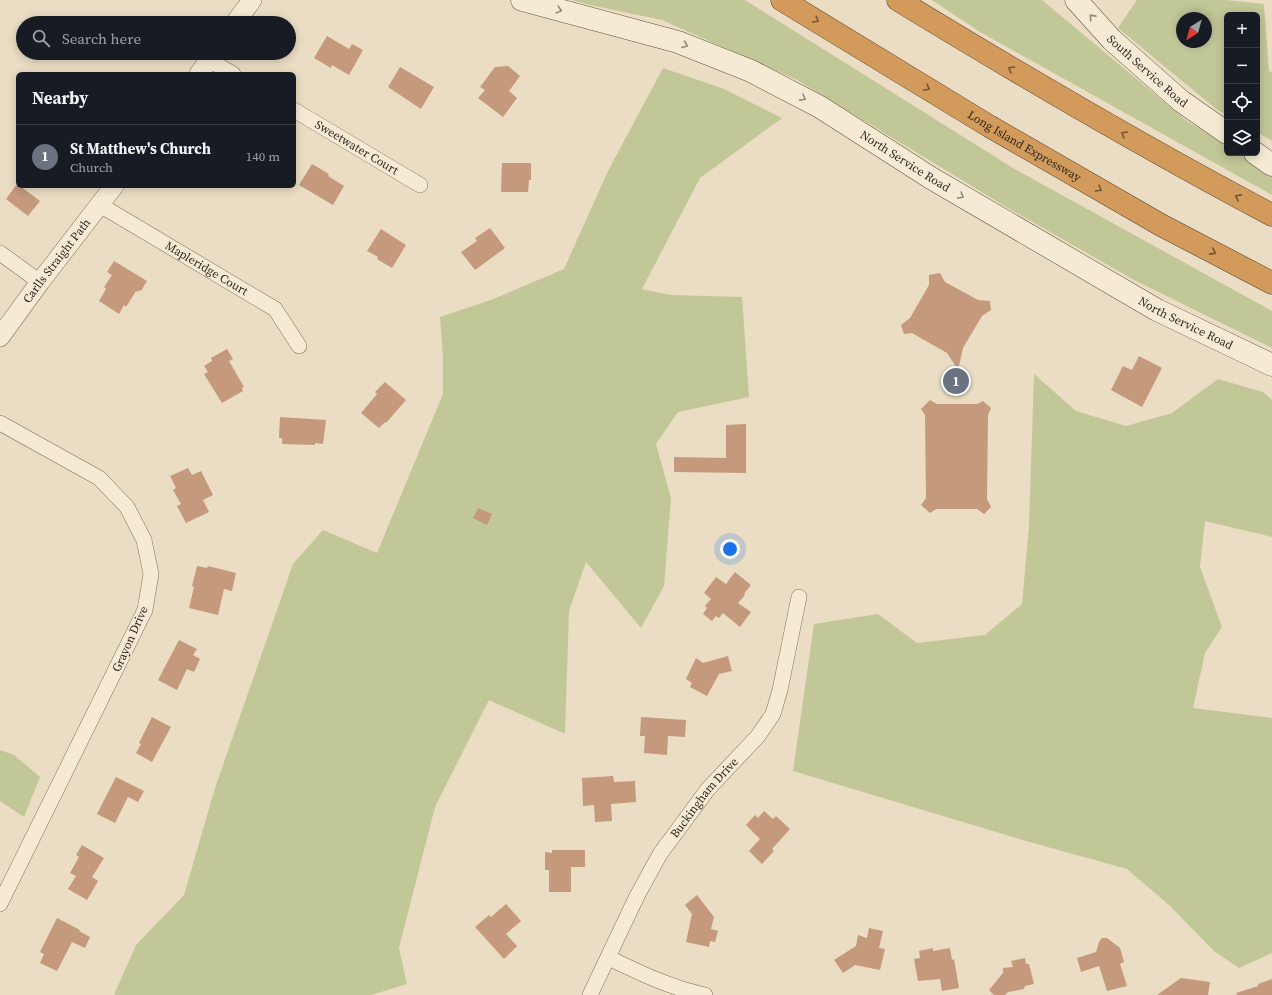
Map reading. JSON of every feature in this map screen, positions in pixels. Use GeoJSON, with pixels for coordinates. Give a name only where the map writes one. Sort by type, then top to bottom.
{"type":"FeatureCollection","features":[{"type":"Feature","properties":{"kind":"highway","name":"Long Island Expressway"},"geometry":{"type":"LineString","coordinates":[[782,0],[996,130],[1161,225],[1272,283]]}},
{"type":"Feature","properties":{"kind":"highway"},"geometry":{"type":"LineString","coordinates":[[898,0],[1019,74],[1190,172],[1272,215]]}},
{"type":"Feature","properties":{"kind":"main road","name":"North Service Road"},"geometry":{"type":"LineString","coordinates":[[522,0],[678,42],[751,71],[820,107],[931,178],[1157,310],[1272,365]]}},
{"type":"Feature","properties":{"kind":"main road","name":"South Service Road"},"geometry":{"type":"LineString","coordinates":[[1076,0],[1112,40],[1180,101],[1224,132]]}},
{"type":"Feature","properties":{"kind":"main road"},"geometry":{"type":"LineString","coordinates":[[1260,156],[1272,164]]}},
{"type":"Feature","properties":{"kind":"street"},"geometry":{"type":"LineString","coordinates":[[240,16],[252,0]]}},
{"type":"Feature","properties":{"kind":"street"},"geometry":{"type":"LineString","coordinates":[[207,62],[229,72]]}},
{"type":"Feature","properties":{"kind":"street","name":"Sweetwater Court"},"geometry":{"type":"LineString","coordinates":[[296,111],[420,185]]}},
{"type":"Feature","properties":{"kind":"street","name":"Carlls Straight Path"},"geometry":{"type":"LineString","coordinates":[[0,337],[40,282],[113,188]]}},
{"type":"Feature","properties":{"kind":"street","name":"Mapleridge Court"},"geometry":{"type":"LineString","coordinates":[[100,205],[275,309],[299,346]]}},
{"type":"Feature","properties":{"kind":"street"},"geometry":{"type":"LineString","coordinates":[[0,253],[40,282]]}},
{"type":"Feature","properties":{"kind":"street","name":"Grayon Drive"},"geometry":{"type":"LineString","coordinates":[[0,423],[99,478],[127,507],[144,540],[151,574],[145,610],[0,904]]}},
{"type":"Feature","properties":{"kind":"street","name":"Buckingham Drive"},"geometry":{"type":"LineString","coordinates":[[590,995],[636,896],[660,854],[708,789],[758,736],[773,714],[780,690],[799,596]]}},
{"type":"Feature","properties":{"kind":"street"},"geometry":{"type":"LineString","coordinates":[[608,958],[646,976],[689,992],[705,995]]}},
{"type":"Feature","properties":{"kind":"green space"},"geometry":{"type":"Polygon","coordinates":[[[572,0],[745,0],[1013,168],[1272,311],[1272,348],[1134,280],[1008,208],[797,80],[662,20],[572,0]]]}},
{"type":"Feature","properties":{"kind":"green space"},"geometry":{"type":"Polygon","coordinates":[[[932,0],[1042,0],[1187,121],[1224,143],[1224,156],[1245,156],[1272,172],[1272,195],[980,32],[932,0]]]}},
{"type":"Feature","properties":{"kind":"green space"},"geometry":{"type":"Polygon","coordinates":[[[1137,0],[1225,0],[1264,4],[1269,71],[1272,72],[1272,141],[1260,134],[1260,12],[1224,12],[1224,113],[1216,109],[1118,28],[1137,0]]]}},
{"type":"Feature","properties":{"kind":"green space"},"geometry":{"type":"Polygon","coordinates":[[[663,68],[724,89],[782,118],[700,178],[642,289],[671,295],[742,297],[749,397],[678,412],[656,444],[671,498],[664,586],[641,628],[586,562],[569,611],[565,734],[489,700],[435,807],[399,948],[407,984],[371,995],[114,995],[136,945],[184,895],[215,788],[293,564],[323,530],[377,553],[443,394],[443,356],[440,317],[491,300],[564,269],[608,171],[663,68]]]}},
{"type":"Feature","properties":{"kind":"green space"},"geometry":{"type":"Polygon","coordinates":[[[1034,374],[1076,411],[1126,426],[1172,413],[1218,379],[1263,392],[1272,400],[1272,537],[1205,521],[1200,567],[1222,627],[1205,653],[1193,708],[1272,718],[1272,953],[1239,968],[1214,951],[1170,906],[1127,869],[1026,841],[793,771],[814,624],[878,614],[917,643],[985,635],[1022,604],[1029,526],[1034,374]]]}},
{"type":"Feature","properties":{"kind":"green space"},"geometry":{"type":"Polygon","coordinates":[[[0,750],[14,755],[40,777],[24,817],[0,801],[0,750]]]}},
{"type":"Feature","properties":{"kind":"building"},"geometry":{"type":"Polygon","coordinates":[[[327,36],[349,49],[352,44],[363,50],[349,75],[332,65],[331,68],[314,58],[327,36]]]}},
{"type":"Feature","properties":{"kind":"building"},"geometry":{"type":"Polygon","coordinates":[[[508,66],[520,76],[509,91],[517,98],[503,117],[478,98],[485,90],[480,87],[495,67],[508,66]]]}},
{"type":"Feature","properties":{"kind":"building"},"geometry":{"type":"Polygon","coordinates":[[[400,67],[434,87],[421,109],[388,87],[400,67]]]}},
{"type":"Feature","properties":{"kind":"building"},"geometry":{"type":"Polygon","coordinates":[[[502,163],[531,163],[531,180],[529,180],[528,192],[501,192],[502,163]]]}},
{"type":"Feature","properties":{"kind":"building"},"geometry":{"type":"Polygon","coordinates":[[[312,164],[329,174],[328,176],[344,186],[333,205],[299,185],[312,164]]]}},
{"type":"Feature","properties":{"kind":"building"},"geometry":{"type":"Polygon","coordinates":[[[16,185],[16,188],[23,188],[40,201],[28,216],[6,199],[16,185]]]}},
{"type":"Feature","properties":{"kind":"building"},"geometry":{"type":"Polygon","coordinates":[[[490,228],[505,248],[475,270],[461,252],[477,241],[475,238],[490,228]]]}},
{"type":"Feature","properties":{"kind":"building"},"geometry":{"type":"Polygon","coordinates":[[[381,229],[406,245],[392,268],[377,259],[378,257],[367,251],[381,229]]]}},
{"type":"Feature","properties":{"kind":"building"},"geometry":{"type":"Polygon","coordinates":[[[114,261],[147,281],[141,291],[136,291],[126,307],[124,305],[119,314],[99,301],[106,289],[104,287],[112,275],[107,272],[114,261]]]}},
{"type":"Feature","properties":{"kind":"building"},"geometry":{"type":"Polygon","coordinates":[[[940,273],[945,282],[978,300],[990,301],[991,310],[982,316],[963,348],[958,370],[947,353],[912,333],[904,334],[901,325],[910,318],[929,285],[929,275],[940,273]]]}},
{"type":"Feature","properties":{"kind":"building"},"geometry":{"type":"Polygon","coordinates":[[[227,349],[233,359],[229,361],[244,387],[242,388],[243,391],[222,403],[204,374],[208,372],[204,366],[212,361],[211,358],[227,349]]]}},
{"type":"Feature","properties":{"kind":"building"},"geometry":{"type":"Polygon","coordinates":[[[1139,356],[1162,368],[1142,407],[1111,390],[1123,366],[1132,370],[1139,356]]]}},
{"type":"Feature","properties":{"kind":"building"},"geometry":{"type":"Polygon","coordinates":[[[385,382],[406,400],[386,423],[385,422],[379,428],[361,413],[377,394],[375,392],[385,382]]]}},
{"type":"Feature","properties":{"kind":"building"},"geometry":{"type":"Polygon","coordinates":[[[930,400],[937,404],[977,404],[983,401],[991,408],[988,415],[987,499],[991,507],[984,514],[977,509],[936,509],[930,513],[921,505],[926,498],[925,415],[921,409],[930,400]]]}},
{"type":"Feature","properties":{"kind":"building"},"geometry":{"type":"Polygon","coordinates":[[[280,417],[326,420],[323,444],[282,444],[282,438],[279,438],[280,417]]]}},
{"type":"Feature","properties":{"kind":"building"},"geometry":{"type":"Polygon","coordinates":[[[746,424],[746,473],[674,472],[674,457],[726,458],[726,425],[746,424]]]}},
{"type":"Feature","properties":{"kind":"building"},"geometry":{"type":"Polygon","coordinates":[[[188,468],[192,475],[201,471],[213,495],[203,500],[209,512],[186,523],[177,506],[181,504],[173,490],[176,488],[170,476],[188,468]]]}},
{"type":"Feature","properties":{"kind":"building"},"geometry":{"type":"Polygon","coordinates":[[[478,508],[492,514],[487,525],[473,518],[478,508]]]}},
{"type":"Feature","properties":{"kind":"building"},"geometry":{"type":"Polygon","coordinates":[[[197,566],[207,568],[208,566],[236,573],[232,591],[224,589],[218,615],[189,608],[197,566]]]}},
{"type":"Feature","properties":{"kind":"building"},"geometry":{"type":"Polygon","coordinates":[[[735,572],[751,585],[738,603],[751,612],[740,627],[723,613],[719,618],[716,616],[712,621],[703,614],[707,608],[705,606],[711,599],[704,593],[716,577],[726,584],[735,572]]]}},
{"type":"Feature","properties":{"kind":"building"},"geometry":{"type":"Polygon","coordinates":[[[179,640],[197,649],[193,655],[200,659],[194,672],[187,669],[177,690],[158,680],[179,640]]]}},
{"type":"Feature","properties":{"kind":"building"},"geometry":{"type":"Polygon","coordinates":[[[728,656],[732,671],[719,674],[707,696],[690,687],[692,683],[686,679],[696,658],[703,663],[728,656]]]}},
{"type":"Feature","properties":{"kind":"building"},"geometry":{"type":"Polygon","coordinates":[[[152,717],[171,727],[152,762],[136,753],[141,744],[139,743],[152,717]]]}},
{"type":"Feature","properties":{"kind":"building"},"geometry":{"type":"Polygon","coordinates":[[[641,717],[686,720],[685,737],[668,736],[667,755],[644,753],[645,736],[640,736],[641,717]]]}},
{"type":"Feature","properties":{"kind":"building"},"geometry":{"type":"Polygon","coordinates":[[[613,776],[614,782],[635,781],[636,802],[611,804],[612,821],[595,822],[594,805],[583,806],[582,778],[613,776]]]}},
{"type":"Feature","properties":{"kind":"building"},"geometry":{"type":"Polygon","coordinates":[[[116,777],[144,791],[138,802],[128,797],[115,823],[97,814],[116,777]]]}},
{"type":"Feature","properties":{"kind":"building"},"geometry":{"type":"Polygon","coordinates":[[[764,811],[773,819],[776,816],[790,829],[772,849],[774,851],[762,864],[749,851],[760,839],[746,825],[755,815],[758,818],[764,811]]]}},
{"type":"Feature","properties":{"kind":"building"},"geometry":{"type":"Polygon","coordinates":[[[82,845],[104,858],[92,877],[98,881],[87,900],[68,889],[76,876],[70,873],[79,857],[76,855],[82,845]]]}},
{"type":"Feature","properties":{"kind":"building"},"geometry":{"type":"Polygon","coordinates":[[[552,850],[585,850],[585,867],[571,867],[571,892],[549,892],[549,870],[545,870],[545,852],[552,853],[552,850]]]}},
{"type":"Feature","properties":{"kind":"building"},"geometry":{"type":"Polygon","coordinates":[[[697,895],[714,917],[711,929],[718,931],[715,942],[710,941],[709,947],[686,942],[692,914],[685,905],[697,895]]]}},
{"type":"Feature","properties":{"kind":"building"},"geometry":{"type":"Polygon","coordinates":[[[506,904],[521,921],[506,934],[517,946],[504,959],[475,927],[489,915],[491,917],[506,904]]]}},
{"type":"Feature","properties":{"kind":"building"},"geometry":{"type":"Polygon","coordinates":[[[57,918],[90,937],[85,948],[72,942],[57,971],[40,963],[44,954],[40,952],[57,918]]]}},
{"type":"Feature","properties":{"kind":"building"},"geometry":{"type":"Polygon","coordinates":[[[869,928],[883,931],[879,948],[885,949],[880,970],[855,965],[843,973],[834,960],[856,946],[858,935],[867,938],[869,928]]]}},
{"type":"Feature","properties":{"kind":"building"},"geometry":{"type":"Polygon","coordinates":[[[1102,938],[1107,938],[1120,948],[1124,962],[1120,964],[1127,986],[1107,991],[1099,966],[1081,972],[1077,958],[1096,952],[1102,938]]]}},
{"type":"Feature","properties":{"kind":"building"},"geometry":{"type":"Polygon","coordinates":[[[933,948],[933,951],[950,948],[952,960],[954,959],[959,988],[942,991],[940,979],[918,981],[914,959],[920,958],[919,951],[933,948]]]}},
{"type":"Feature","properties":{"kind":"building"},"geometry":{"type":"Polygon","coordinates":[[[1025,958],[1026,964],[1029,964],[1034,984],[1025,986],[1024,989],[1008,992],[1005,995],[994,995],[989,990],[1003,973],[1003,968],[1013,967],[1011,961],[1025,958]]]}},
{"type":"Feature","properties":{"kind":"building"},"geometry":{"type":"Polygon","coordinates":[[[1181,978],[1210,982],[1208,995],[1157,995],[1181,978]]]}},
{"type":"Feature","properties":{"kind":"building"},"geometry":{"type":"Polygon","coordinates":[[[1272,979],[1272,995],[1237,995],[1236,993],[1258,986],[1258,984],[1272,979]]]}},
{"type":"Feature","properties":{"kind":"place","name":"St Matthew's Church"},"geometry":{"type":"Point","coordinates":[956,381]}}]}
